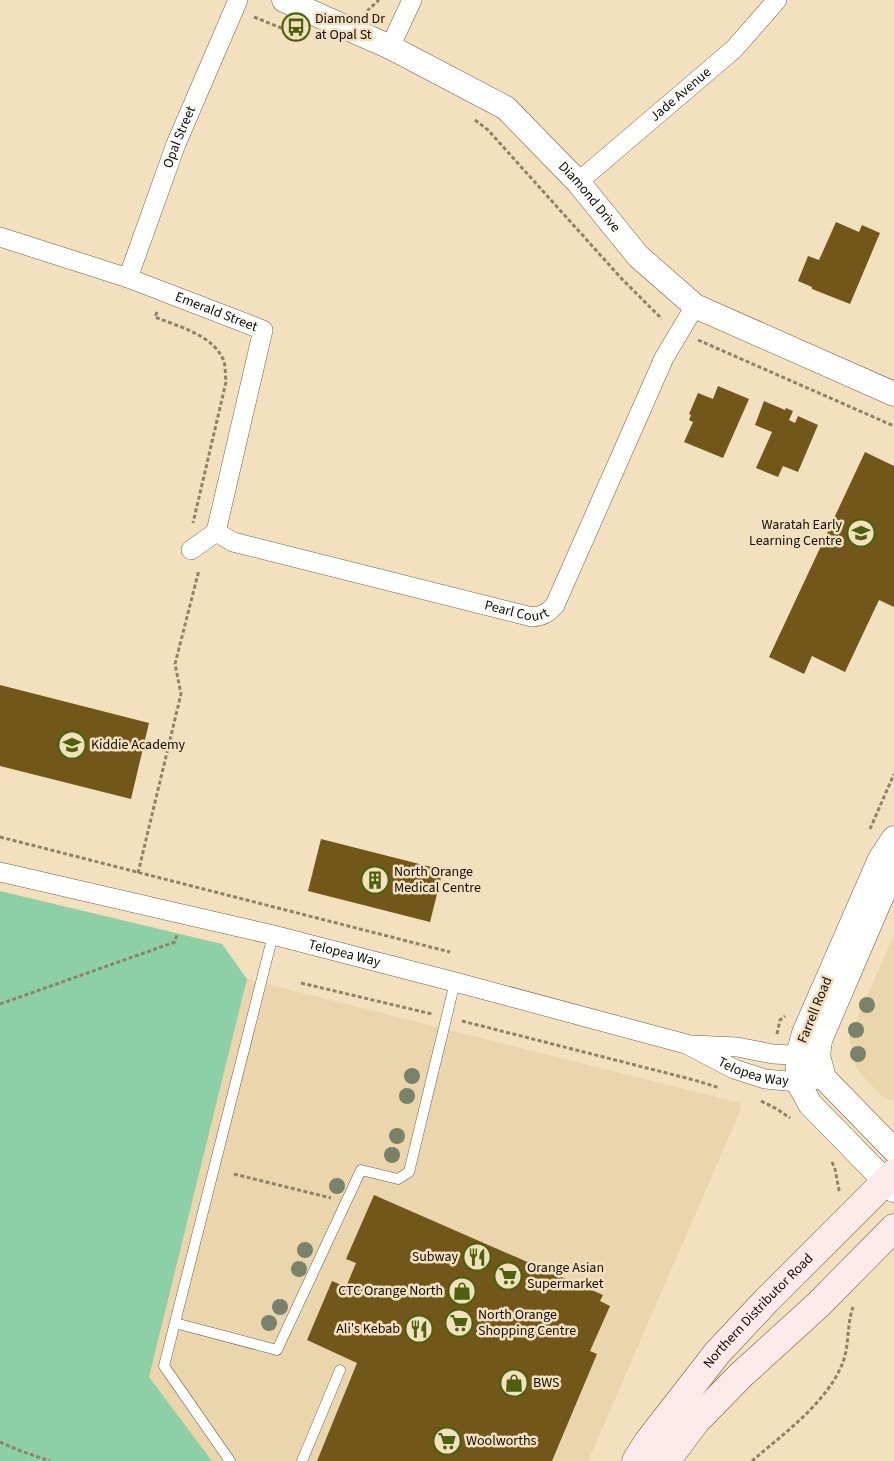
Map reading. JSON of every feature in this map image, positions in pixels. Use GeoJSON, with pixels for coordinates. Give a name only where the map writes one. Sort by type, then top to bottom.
{"type":"FeatureCollection","features":[{"type":"Feature","properties":{"kind":"main road","name":"Northern Distributor Road"},"geometry":{"type":"LineString","coordinates":[[636,1461],[718,1352],[773,1294],[891,1181]]}},
{"type":"Feature","properties":{"kind":"main road"},"geometry":{"type":"LineString","coordinates":[[666,1461],[696,1421],[740,1376],[819,1304],[894,1228]]}},
{"type":"Feature","properties":{"kind":"street","name":"Diamond Drive"},"geometry":{"type":"LineString","coordinates":[[284,0],[390,47],[506,108],[578,182],[638,256],[695,306],[894,394]]}},
{"type":"Feature","properties":{"kind":"street"},"geometry":{"type":"LineString","coordinates":[[390,47],[412,0]]}},
{"type":"Feature","properties":{"kind":"street","name":"Jade Avenue"},"geometry":{"type":"LineString","coordinates":[[578,182],[734,49],[776,0]]}},
{"type":"Feature","properties":{"kind":"street","name":"Opal Street"},"geometry":{"type":"LineString","coordinates":[[128,278],[176,144],[237,4]]}},
{"type":"Feature","properties":{"kind":"street","name":"Emerald Street"},"geometry":{"type":"LineString","coordinates":[[0,237],[128,278],[263,330],[216,532]]}},
{"type":"Feature","properties":{"kind":"street","name":"Pearl Court"},"geometry":{"type":"LineString","coordinates":[[216,532],[233,542],[532,617],[542,616],[555,605],[664,358],[695,306]]}},
{"type":"Feature","properties":{"kind":"street"},"geometry":{"type":"LineString","coordinates":[[195,547],[216,532]]}},
{"type":"Feature","properties":{"kind":"street","name":"Farrell Road"},"geometry":{"type":"LineString","coordinates":[[813,1063],[804,1033],[880,859],[894,838]]}},
{"type":"Feature","properties":{"kind":"street","name":"Farrell Road"},"geometry":{"type":"LineString","coordinates":[[891,1181],[810,1104],[798,1082],[813,1063],[820,1040],[894,868]]}},
{"type":"Feature","properties":{"kind":"street","name":"Telopea Way"},"geometry":{"type":"LineString","coordinates":[[0,872],[273,935],[686,1044],[737,1047],[813,1063]]}},
{"type":"Feature","properties":{"kind":"street","name":"Telopea Way"},"geometry":{"type":"LineString","coordinates":[[686,1044],[734,1069],[765,1080],[798,1082]]}},
{"type":"Feature","properties":{"kind":"street"},"geometry":{"type":"LineString","coordinates":[[813,1063],[894,1150]]}},
{"type":"Feature","properties":{"kind":"lane"},"geometry":{"type":"LineString","coordinates":[[230,1461],[164,1366],[273,935]]}},
{"type":"Feature","properties":{"kind":"lane"},"geometry":{"type":"LineString","coordinates":[[175,1323],[278,1350],[361,1170],[398,1178],[409,1172],[455,982]]}},
{"type":"Feature","properties":{"kind":"lane"},"geometry":{"type":"LineString","coordinates":[[302,1461],[340,1370]]}},
{"type":"Feature","properties":{"kind":"path"},"geometry":{"type":"LineString","coordinates":[[237,4],[312,40]]}},
{"type":"Feature","properties":{"kind":"path"},"geometry":{"type":"LineString","coordinates":[[468,115],[488,130],[621,278],[662,319],[701,343],[894,426]]}},
{"type":"Feature","properties":{"kind":"path"},"geometry":{"type":"LineString","coordinates":[[138,873],[181,694],[175,664],[202,555],[195,547],[192,525],[226,382],[224,360],[214,346],[199,335],[155,317],[158,309]]}},
{"type":"Feature","properties":{"kind":"path"},"geometry":{"type":"LineString","coordinates":[[0,837],[450,952]]}},
{"type":"Feature","properties":{"kind":"path"},"geometry":{"type":"LineString","coordinates":[[0,1004],[175,942],[182,914]]}},
{"type":"Feature","properties":{"kind":"path"},"geometry":{"type":"LineString","coordinates":[[301,982],[722,1088]]}},
{"type":"Feature","properties":{"kind":"path"},"geometry":{"type":"LineString","coordinates":[[758,1100],[777,1109],[793,1120]]}},
{"type":"Feature","properties":{"kind":"path"},"geometry":{"type":"LineString","coordinates":[[830,1156],[835,1169],[839,1190]]}},
{"type":"Feature","properties":{"kind":"path"},"geometry":{"type":"LineString","coordinates":[[234,1174],[334,1198]]}},
{"type":"Feature","properties":{"kind":"path"},"geometry":{"type":"LineString","coordinates":[[752,1461],[817,1403],[829,1386],[841,1367],[847,1347],[850,1318],[855,1303]]}},
{"type":"Feature","properties":{"kind":"path"},"geometry":{"type":"LineString","coordinates":[[0,1442],[50,1461]]}},
{"type":"Feature","properties":{"kind":"shaded area"},"geometry":{"type":"Polygon","coordinates":[[[894,935],[894,1101],[883,1097],[856,1069],[849,1037],[894,935]]]}},
{"type":"Feature","properties":{"kind":"shaded area"},"geometry":{"type":"Polygon","coordinates":[[[247,979],[740,1103],[741,1109],[588,1461],[212,1461],[149,1377],[247,979]]]}},
{"type":"Feature","properties":{"kind":"green space"},"geometry":{"type":"Polygon","coordinates":[[[0,891],[222,944],[247,979],[149,1377],[212,1461],[0,1461],[0,891]]]}},
{"type":"Feature","properties":{"kind":"building"},"geometry":{"type":"Polygon","coordinates":[[[836,222],[859,232],[862,225],[880,233],[850,304],[812,289],[812,287],[798,281],[808,256],[819,260],[836,222]]]}},
{"type":"Feature","properties":{"kind":"building"},"geometry":{"type":"Polygon","coordinates":[[[718,386],[749,399],[723,458],[684,442],[693,422],[689,420],[691,415],[689,414],[698,393],[713,399],[718,386]]]}},
{"type":"Feature","properties":{"kind":"building"},"geometry":{"type":"Polygon","coordinates":[[[764,401],[785,410],[786,408],[793,411],[789,420],[795,423],[798,416],[818,425],[798,472],[783,466],[778,477],[756,468],[772,432],[755,425],[764,401]]]}},
{"type":"Feature","properties":{"kind":"building","name":"Waratah Early Learning Centre"},"geometry":{"type":"Polygon","coordinates":[[[865,452],[894,466],[894,607],[879,600],[845,672],[812,656],[804,674],[769,657],[865,452]]]}},
{"type":"Feature","properties":{"kind":"building","name":"Kiddie Academy"},"geometry":{"type":"Polygon","coordinates":[[[0,685],[149,723],[131,799],[0,766],[0,685]]]}},
{"type":"Feature","properties":{"kind":"building","name":"North Orange Medical Centre"},"geometry":{"type":"Polygon","coordinates":[[[321,839],[443,870],[430,922],[308,891],[321,839]]]}},
{"type":"Feature","properties":{"kind":"building","name":"North Orange Shopping Centre"},"geometry":{"type":"Polygon","coordinates":[[[374,1195],[603,1295],[600,1301],[610,1306],[590,1351],[597,1354],[552,1461],[317,1461],[357,1363],[307,1340],[332,1281],[346,1287],[356,1263],[346,1259],[374,1195]]]}},
{"type":"Feature","properties":{"kind":"place","name":"Diamond Dr at Opal St"},"geometry":{"type":"Point","coordinates":[296,27]}},
{"type":"Feature","properties":{"kind":"place","name":"Waratah Early Learning Centre"},"geometry":{"type":"Point","coordinates":[861,533]}},
{"type":"Feature","properties":{"kind":"place","name":"Kiddie Academy"},"geometry":{"type":"Point","coordinates":[72,745]}},
{"type":"Feature","properties":{"kind":"place","name":"North Orange Medical Centre"},"geometry":{"type":"Point","coordinates":[375,880]}},
{"type":"Feature","properties":{"kind":"place","name":"Subway"},"geometry":{"type":"Point","coordinates":[477,1257]}},
{"type":"Feature","properties":{"kind":"place","name":"Orange Asian Supermarket"},"geometry":{"type":"Point","coordinates":[508,1276]}},
{"type":"Feature","properties":{"kind":"place","name":"CTC Orange North"},"geometry":{"type":"Point","coordinates":[462,1291]}},
{"type":"Feature","properties":{"kind":"place","name":"North Orange Shopping Centre"},"geometry":{"type":"Point","coordinates":[459,1323]}},
{"type":"Feature","properties":{"kind":"place","name":"Ali's Kebab"},"geometry":{"type":"Point","coordinates":[419,1329]}},
{"type":"Feature","properties":{"kind":"place","name":"BWS"},"geometry":{"type":"Point","coordinates":[514,1383]}},
{"type":"Feature","properties":{"kind":"place","name":"Woolworths"},"geometry":{"type":"Point","coordinates":[447,1441]}}]}
